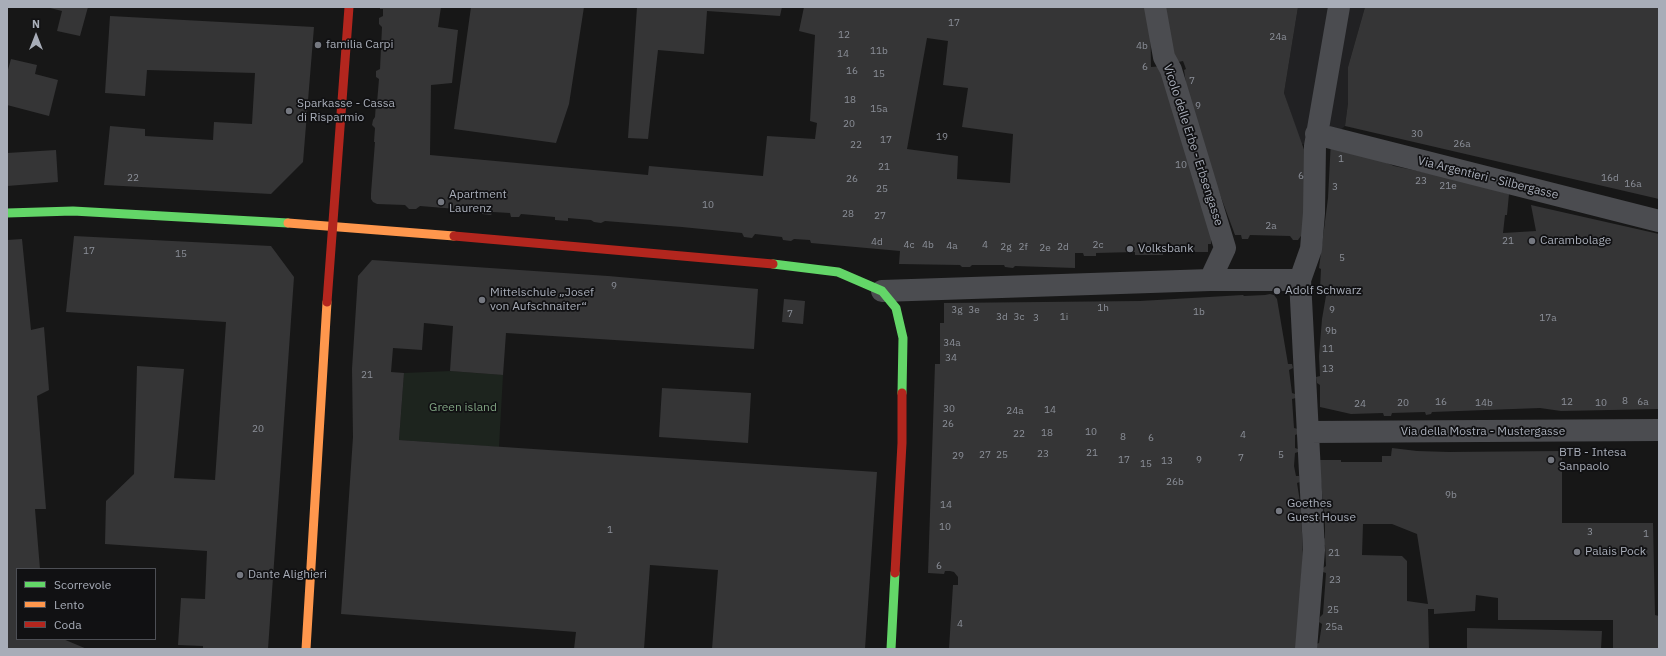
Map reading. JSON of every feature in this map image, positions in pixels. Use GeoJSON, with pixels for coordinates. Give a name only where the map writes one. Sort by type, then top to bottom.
{"type":"FeatureCollection","features":[{"type":"Feature","properties":{"kind":"street"},"geometry":{"type":"LineString","coordinates":[[306,649],[332,225],[349,7]]}},
{"type":"Feature","properties":{"kind":"street","name":"Vicolo delle Erbe - Erbsengasse"},"geometry":{"type":"LineString","coordinates":[[1156,7],[1164,57],[1171,70],[1225,248],[1210,280]]}},
{"type":"Feature","properties":{"kind":"street"},"geometry":{"type":"LineString","coordinates":[[1306,649],[1314,550],[1300,280],[1311,249],[1314,214],[1316,134],[1340,7]]}},
{"type":"Feature","properties":{"kind":"street","name":"Via Argentieri - Silbergasse"},"geometry":{"type":"LineString","coordinates":[[1316,134],[1659,221]]}},
{"type":"Feature","properties":{"kind":"street"},"geometry":{"type":"LineString","coordinates":[[7,214],[73,211],[332,225],[778,264],[838,272],[882,291],[1210,280],[1300,280]]}},
{"type":"Feature","properties":{"kind":"street"},"geometry":{"type":"LineString","coordinates":[[882,291],[896,308],[903,338],[902,443],[891,649]]}},
{"type":"Feature","properties":{"kind":"street","name":"Via della Mostra - Mustergasse"},"geometry":{"type":"LineString","coordinates":[[1308,432],[1659,430]]}},
{"type":"Feature","properties":{"kind":"shaded area"},"geometry":{"type":"Polygon","coordinates":[[[1298,7],[1365,7],[1348,67],[1348,103],[1345,126],[1332,138],[1315,146],[1301,144],[1284,93],[1298,7]]]}},
{"type":"Feature","properties":{"kind":"green space","name":"Green island"},"geometry":{"type":"Polygon","coordinates":[[[450,371],[503,375],[499,447],[399,440],[404,373],[450,371]]]}},
{"type":"Feature","properties":{"kind":"building"},"geometry":{"type":"Polygon","coordinates":[[[46,7],[88,7],[80,36],[57,31],[62,11],[46,7]]]}},
{"type":"Feature","properties":{"kind":"building"},"geometry":{"type":"Polygon","coordinates":[[[380,7],[441,7],[438,27],[458,30],[452,83],[431,85],[430,155],[648,175],[649,166],[763,176],[767,136],[815,139],[817,123],[810,121],[815,35],[799,31],[804,7],[1150,7],[1151,67],[1164,66],[1211,220],[1211,244],[1208,244],[1208,252],[1163,252],[1163,255],[1135,255],[1135,252],[1096,253],[1096,256],[1084,256],[1083,253],[1075,253],[1075,268],[1015,266],[1013,268],[1005,267],[1004,265],[972,265],[970,267],[962,267],[960,265],[899,264],[900,251],[811,243],[810,240],[794,239],[791,241],[783,240],[782,237],[755,234],[752,238],[744,237],[742,233],[682,227],[605,221],[601,223],[591,220],[568,218],[568,221],[555,220],[555,217],[521,214],[519,217],[511,217],[510,213],[493,212],[491,215],[482,214],[481,211],[420,206],[416,209],[409,209],[405,205],[377,204],[371,199],[375,142],[375,128],[372,125],[375,117],[379,79],[376,77],[376,71],[380,69],[382,27],[379,24],[379,18],[383,16],[383,9],[380,9],[380,7]],[[927,38],[907,149],[958,156],[957,179],[1010,183],[1013,134],[962,127],[968,88],[943,85],[948,41],[927,38]]]}},
{"type":"Feature","properties":{"kind":"building"},"geometry":{"type":"Polygon","coordinates":[[[471,7],[584,7],[569,104],[556,143],[454,129],[471,7]]]}},
{"type":"Feature","properties":{"kind":"building"},"geometry":{"type":"Polygon","coordinates":[[[637,7],[782,7],[780,16],[707,11],[704,54],[658,50],[648,139],[628,138],[637,7]]]}},
{"type":"Feature","properties":{"kind":"building"},"geometry":{"type":"Polygon","coordinates":[[[1161,7],[1298,7],[1284,93],[1307,158],[1305,236],[1301,236],[1298,240],[1293,240],[1290,236],[1250,235],[1248,239],[1242,239],[1241,235],[1235,235],[1208,162],[1188,97],[1184,70],[1186,69],[1183,61],[1174,63],[1161,7]]]}},
{"type":"Feature","properties":{"kind":"building"},"geometry":{"type":"Polygon","coordinates":[[[1365,7],[1659,7],[1659,199],[1345,126],[1348,103],[1348,67],[1365,7]]]}},
{"type":"Feature","properties":{"kind":"building"},"geometry":{"type":"Polygon","coordinates":[[[110,16],[314,27],[303,162],[271,194],[104,185],[110,126],[145,129],[145,136],[213,140],[214,122],[252,124],[255,73],[147,70],[145,96],[105,93],[110,16]]]}},
{"type":"Feature","properties":{"kind":"building"},"geometry":{"type":"Polygon","coordinates":[[[11,59],[37,65],[35,74],[58,80],[49,116],[7,105],[7,73],[11,59]]]}},
{"type":"Feature","properties":{"kind":"building"},"geometry":{"type":"Polygon","coordinates":[[[1331,140],[1394,166],[1456,179],[1509,194],[1507,215],[1505,215],[1503,233],[1536,231],[1531,205],[1659,234],[1659,409],[1561,411],[1540,408],[1432,412],[1431,414],[1426,415],[1425,412],[1392,413],[1391,416],[1384,416],[1383,413],[1351,414],[1320,407],[1320,385],[1317,383],[1316,377],[1320,376],[1319,356],[1322,319],[1327,290],[1320,289],[1321,269],[1319,268],[1328,198],[1331,140]]]}},
{"type":"Feature","properties":{"kind":"building"},"geometry":{"type":"Polygon","coordinates":[[[56,150],[58,182],[7,186],[7,153],[56,150]]]}},
{"type":"Feature","properties":{"kind":"building"},"geometry":{"type":"Polygon","coordinates":[[[74,236],[271,246],[294,277],[268,649],[203,649],[203,646],[178,645],[181,598],[205,599],[207,551],[105,544],[106,501],[134,474],[137,366],[184,369],[174,478],[215,480],[226,322],[66,312],[74,236]]]}},
{"type":"Feature","properties":{"kind":"building"},"geometry":{"type":"Polygon","coordinates":[[[22,239],[31,330],[44,327],[49,390],[37,396],[46,509],[35,509],[40,568],[16,568],[16,640],[65,640],[87,649],[7,649],[7,240],[22,239]]]}},
{"type":"Feature","properties":{"kind":"building"},"geometry":{"type":"Polygon","coordinates":[[[372,260],[608,276],[758,289],[754,349],[506,333],[503,375],[450,371],[453,326],[424,323],[422,350],[393,348],[391,372],[404,373],[399,440],[877,472],[865,649],[712,649],[718,570],[650,565],[644,649],[574,649],[576,632],[341,614],[353,437],[352,369],[358,276],[372,260]]]}},
{"type":"Feature","properties":{"kind":"building"},"geometry":{"type":"Polygon","coordinates":[[[1274,295],[1277,299],[1288,364],[1292,364],[1293,368],[1289,370],[1292,393],[1295,394],[1296,398],[1292,399],[1294,428],[1298,429],[1298,434],[1295,435],[1295,448],[1298,449],[1298,452],[1295,453],[1294,466],[1296,476],[1299,476],[1300,482],[1297,483],[1301,508],[1303,557],[1296,649],[949,649],[953,585],[958,585],[958,577],[954,572],[950,571],[945,571],[944,574],[928,573],[935,364],[940,364],[940,323],[944,323],[944,303],[1140,301],[1274,295]]]}},
{"type":"Feature","properties":{"kind":"building"},"geometry":{"type":"Polygon","coordinates":[[[784,299],[805,301],[803,324],[782,322],[784,299]]]}},
{"type":"Feature","properties":{"kind":"building"},"geometry":{"type":"Polygon","coordinates":[[[662,388],[751,393],[748,443],[659,437],[662,388]]]}},
{"type":"Feature","properties":{"kind":"building"},"geometry":{"type":"Polygon","coordinates":[[[1392,448],[1417,451],[1449,452],[1562,451],[1562,523],[1653,523],[1655,615],[1659,616],[1659,649],[1613,649],[1613,620],[1498,620],[1498,598],[1476,595],[1475,611],[1434,614],[1434,609],[1428,609],[1429,649],[1315,649],[1316,644],[1319,643],[1322,624],[1319,622],[1320,617],[1323,614],[1326,573],[1323,572],[1323,568],[1326,566],[1325,545],[1322,544],[1322,540],[1325,538],[1325,525],[1319,460],[1341,460],[1341,462],[1382,462],[1382,456],[1391,456],[1392,448]],[[1363,524],[1362,555],[1402,556],[1407,561],[1407,601],[1428,604],[1417,534],[1392,524],[1363,524]]]}},
{"type":"Feature","properties":{"kind":"building"},"geometry":{"type":"Polygon","coordinates":[[[1467,628],[1602,631],[1601,649],[1467,649],[1467,628]]]}},
{"type":"Feature","properties":{"kind":"traffic: fast"},"geometry":{"type":"LineString","coordinates":[[7,213],[73,211],[288,223]]}},
{"type":"Feature","properties":{"kind":"traffic: fast"},"geometry":{"type":"LineString","coordinates":[[773,264],[838,272],[882,291],[896,308],[903,338],[902,393]]}},
{"type":"Feature","properties":{"kind":"traffic: fast"},"geometry":{"type":"LineString","coordinates":[[891,649],[895,573]]}},
{"type":"Feature","properties":{"kind":"traffic: slow"},"geometry":{"type":"LineString","coordinates":[[288,223],[454,236]]}},
{"type":"Feature","properties":{"kind":"traffic: slow"},"geometry":{"type":"LineString","coordinates":[[306,649],[327,302]]}},
{"type":"Feature","properties":{"kind":"traffic: jam"},"geometry":{"type":"LineString","coordinates":[[327,302],[349,7]]}},
{"type":"Feature","properties":{"kind":"traffic: jam"},"geometry":{"type":"LineString","coordinates":[[454,236],[773,264]]}},
{"type":"Feature","properties":{"kind":"traffic: jam"},"geometry":{"type":"LineString","coordinates":[[895,573],[902,443],[902,393]]}},
{"type":"Feature","properties":{"kind":"place","name":"familia Carpi"},"geometry":{"type":"Point","coordinates":[318,45]}},
{"type":"Feature","properties":{"kind":"place","name":"Sparkasse - Cassa di Risparmio"},"geometry":{"type":"Point","coordinates":[289,111]}},
{"type":"Feature","properties":{"kind":"place","name":"Apartment Laurenz"},"geometry":{"type":"Point","coordinates":[441,202]}},
{"type":"Feature","properties":{"kind":"place","name":"Carambolage"},"geometry":{"type":"Point","coordinates":[1532,241]}},
{"type":"Feature","properties":{"kind":"place","name":"Volksbank"},"geometry":{"type":"Point","coordinates":[1130,249]}},
{"type":"Feature","properties":{"kind":"place","name":"Adolf Schwarz"},"geometry":{"type":"Point","coordinates":[1277,291]}},
{"type":"Feature","properties":{"kind":"place","name":"Mittelschule „Josef von Aufschnaiter“"},"geometry":{"type":"Point","coordinates":[482,300]}},
{"type":"Feature","properties":{"kind":"place","name":"BTB - Intesa Sanpaolo"},"geometry":{"type":"Point","coordinates":[1551,460]}},
{"type":"Feature","properties":{"kind":"place","name":"Goethes Guest House"},"geometry":{"type":"Point","coordinates":[1279,511]}},
{"type":"Feature","properties":{"kind":"place","name":"Palais Pock"},"geometry":{"type":"Point","coordinates":[1577,552]}},
{"type":"Feature","properties":{"kind":"place","name":"Dante Alighieri"},"geometry":{"type":"Point","coordinates":[240,575]}}]}
